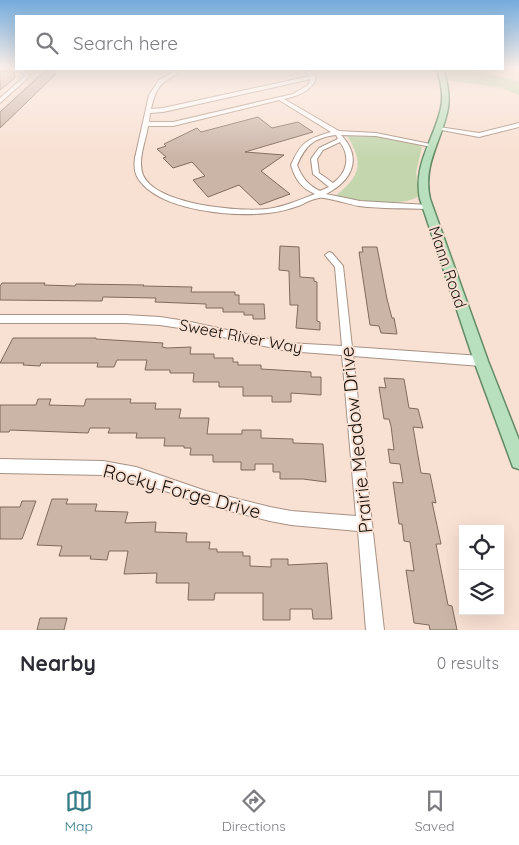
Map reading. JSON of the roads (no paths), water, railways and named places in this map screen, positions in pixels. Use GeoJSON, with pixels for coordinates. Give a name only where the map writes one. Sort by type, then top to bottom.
{"type":"FeatureCollection","features":[{"type":"Feature","properties":{"kind":"main road","name":"Mann Road"},"geometry":{"type":"LineString","coordinates":[[446,96],[446,103],[424,167],[422,181],[428,207],[481,361],[519,461]]}},
{"type":"Feature","properties":{"kind":"street"},"geometry":{"type":"LineString","coordinates":[[152,96],[137,165],[142,178],[159,195],[185,204],[231,212],[280,209],[321,194],[334,187],[347,175],[351,156],[340,136],[280,98]]}},
{"type":"Feature","properties":{"kind":"street"},"geometry":{"type":"LineString","coordinates":[[149,110],[162,110],[225,96]]}},
{"type":"Feature","properties":{"kind":"street"},"geometry":{"type":"LineString","coordinates":[[146,124],[174,124],[288,96]]}},
{"type":"Feature","properties":{"kind":"street"},"geometry":{"type":"LineString","coordinates":[[438,129],[479,135],[519,125]]}},
{"type":"Feature","properties":{"kind":"street"},"geometry":{"type":"LineString","coordinates":[[428,207],[350,202],[321,194],[300,180],[294,166],[295,158],[300,149],[307,143],[340,136],[379,134],[432,145]]}},
{"type":"Feature","properties":{"kind":"street"},"geometry":{"type":"LineString","coordinates":[[334,187],[316,174],[314,159],[321,149],[340,136]]}},
{"type":"Feature","properties":{"kind":"street","name":"Prairie Meadow Drive"},"geometry":{"type":"LineString","coordinates":[[328,255],[339,266],[375,630]]}},
{"type":"Feature","properties":{"kind":"street","name":"Sweet River Way"},"geometry":{"type":"LineString","coordinates":[[0,319],[125,319],[160,322],[186,325],[286,347],[481,361]]}},
{"type":"Feature","properties":{"kind":"street","name":"Rocky Forge Drive"},"geometry":{"type":"LineString","coordinates":[[0,466],[103,468],[136,474],[206,498],[270,514],[291,518],[364,524]]}}]}
